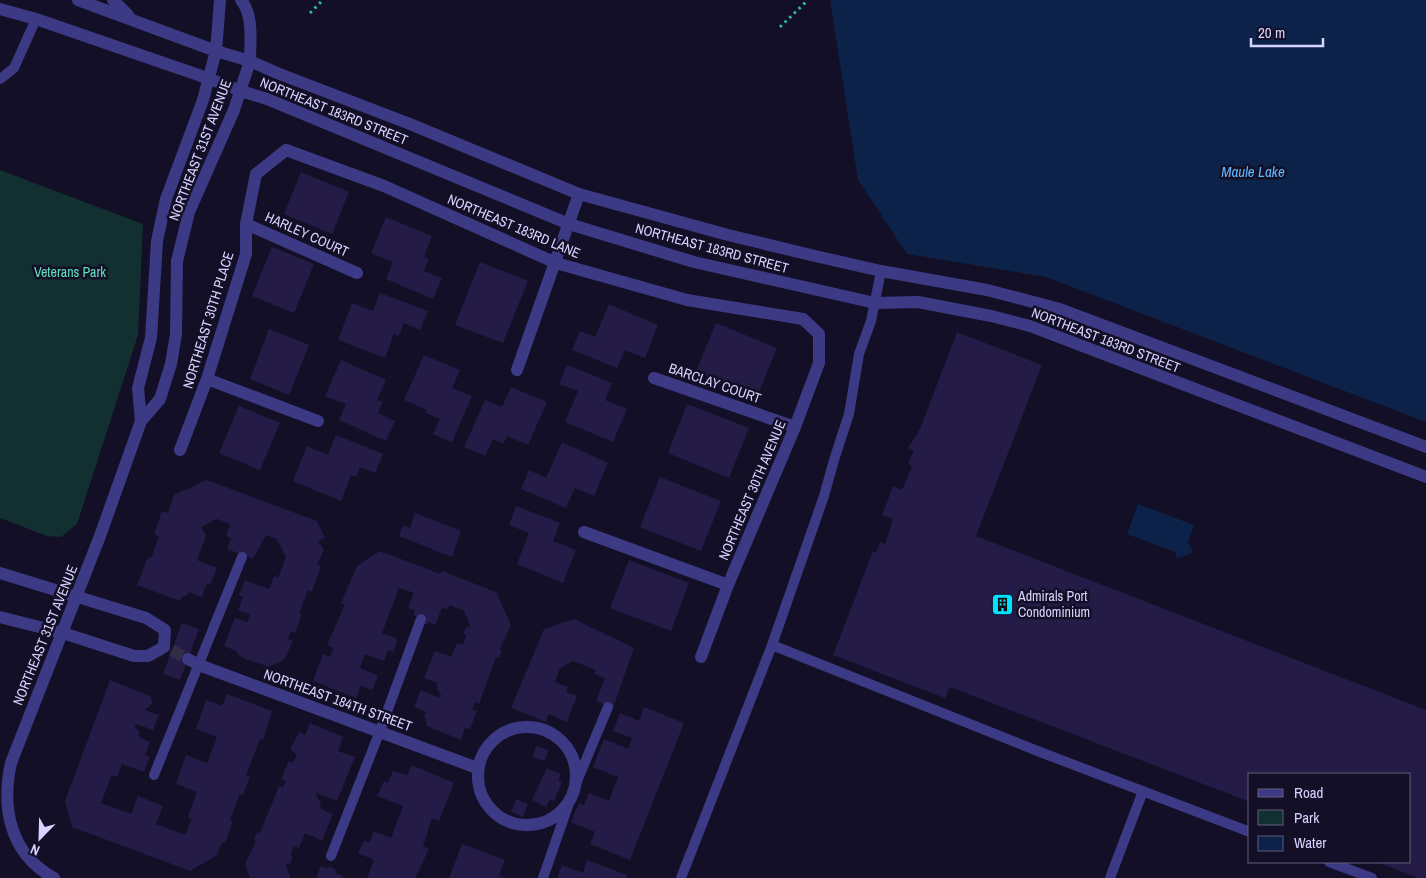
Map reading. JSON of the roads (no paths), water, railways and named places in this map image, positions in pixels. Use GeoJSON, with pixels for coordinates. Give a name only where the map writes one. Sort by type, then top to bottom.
{"type":"FeatureCollection","features":[{"type":"Feature","properties":{"kind":"street","name":"NORTHEAST 183RD STREET"},"geometry":{"type":"LineString","coordinates":[[78,0],[216,51],[250,60],[276,73],[410,124],[579,194],[728,235],[882,271],[987,290],[1060,309],[1426,447]]}},
{"type":"Feature","properties":{"kind":"street"},"geometry":{"type":"LineString","coordinates":[[113,0],[132,19]]}},
{"type":"Feature","properties":{"kind":"street","name":"NORTHEAST 31ST AVENUE"},"geometry":{"type":"LineString","coordinates":[[141,421],[138,388],[151,338],[157,241],[166,199],[190,138],[210,78],[216,51],[220,0]]}},
{"type":"Feature","properties":{"kind":"street","name":"NORTHEAST 31ST AVENUE"},"geometry":{"type":"LineString","coordinates":[[54,878],[40,869],[24,852],[9,820],[6,799],[9,775],[15,752],[63,633],[141,421],[160,399],[171,364],[176,334],[177,260],[190,212],[241,91],[250,60],[250,26],[244,4],[241,0]]}},
{"type":"Feature","properties":{"kind":"street","name":"NORTHEAST 183RD STREET"},"geometry":{"type":"LineString","coordinates":[[0,10],[36,19],[268,99],[570,224],[694,262],[875,302],[918,302],[991,316],[1030,326],[1426,477]]}},
{"type":"Feature","properties":{"kind":"street","name":"NORTHEAST 30TH PLACE"},"geometry":{"type":"LineString","coordinates":[[180,450],[207,379],[246,254],[246,224],[256,174],[286,150]]}},
{"type":"Feature","properties":{"kind":"street","name":"NORTHEAST 183RD LANE"},"geometry":{"type":"LineString","coordinates":[[286,150],[384,186],[556,263],[688,300],[804,319],[819,334]]}},
{"type":"Feature","properties":{"kind":"street"},"geometry":{"type":"LineString","coordinates":[[517,370],[579,194]]}},
{"type":"Feature","properties":{"kind":"street","name":"HARLEY COURT"},"geometry":{"type":"LineString","coordinates":[[246,224],[357,273]]}},
{"type":"Feature","properties":{"kind":"street","name":"NORTHEAST 30TH AVENUE"},"geometry":{"type":"LineString","coordinates":[[701,657],[728,585],[795,427],[819,363],[819,334]]}},
{"type":"Feature","properties":{"kind":"street","name":"BARCLAY COURT"},"geometry":{"type":"LineString","coordinates":[[654,378],[795,427]]}},
{"type":"Feature","properties":{"kind":"street"},"geometry":{"type":"LineString","coordinates":[[207,379],[318,421]]}},
{"type":"Feature","properties":{"kind":"street"},"geometry":{"type":"LineString","coordinates":[[584,532],[728,585]]}},
{"type":"Feature","properties":{"kind":"street"},"geometry":{"type":"LineString","coordinates":[[0,572],[146,618],[157,623],[165,630],[168,648],[148,656],[134,656],[63,633],[0,618]]}},
{"type":"Feature","properties":{"kind":"street","name":"NORTHEAST 184TH STREET"},"geometry":{"type":"LineString","coordinates":[[193,662],[478,768]]}},
{"type":"Feature","properties":{"kind":"street"},"geometry":{"type":"LineString","coordinates":[[522,726],[548,731],[559,738],[568,748],[574,760],[575,786],[570,800],[561,812],[549,820],[534,825],[504,820],[492,811],[482,798],[478,784],[478,768],[481,756],[497,736],[509,729],[522,726]]}},
{"type":"Feature","properties":{"kind":"lane"},"geometry":{"type":"LineString","coordinates":[[0,79],[14,68],[36,19]]}},
{"type":"Feature","properties":{"kind":"lane"},"geometry":{"type":"LineString","coordinates":[[681,878],[772,645],[824,496],[849,414],[859,354],[871,321],[882,271]]}},
{"type":"Feature","properties":{"kind":"lane"},"geometry":{"type":"LineString","coordinates":[[154,775],[193,662],[242,557]]}},
{"type":"Feature","properties":{"kind":"lane"},"geometry":{"type":"LineString","coordinates":[[331,856],[421,619]]}},
{"type":"Feature","properties":{"kind":"lane"},"geometry":{"type":"LineString","coordinates":[[772,645],[1040,752],[1248,831]]}},
{"type":"Feature","properties":{"kind":"lane"},"geometry":{"type":"LineString","coordinates":[[575,786],[608,707]]}},
{"type":"Feature","properties":{"kind":"lane"},"geometry":{"type":"LineString","coordinates":[[1110,878],[1142,791]]}},
{"type":"Feature","properties":{"kind":"lane"},"geometry":{"type":"LineString","coordinates":[[543,878],[570,800]]}},
{"type":"Feature","properties":{"kind":"lane"},"geometry":{"type":"LineString","coordinates":[[1332,863],[1372,878]]}},
{"type":"Feature","properties":{"kind":"water","name":"Maule Lake"},"geometry":{"type":"Polygon","coordinates":[[[830,0],[1426,0],[1426,422],[1046,277],[907,254],[858,180],[830,0]]]}},
{"type":"Feature","properties":{"kind":"water"},"geometry":{"type":"Polygon","coordinates":[[[1138,504],[1194,525],[1188,542],[1193,552],[1177,559],[1175,552],[1127,534],[1138,504]]]}},
{"type":"Feature","properties":{"kind":"tunnel"},"geometry":{"type":"LineString","coordinates":[[172,650],[188,659]]}},
{"type":"Feature","properties":{"kind":"place","name":"Admirals Port Condominium"},"geometry":{"type":"Point","coordinates":[1002,604]}},
{"type":"Feature","properties":{"kind":"park label","name":"Veterans Park"},"geometry":{"type":"Point","coordinates":[70,272]}}]}
